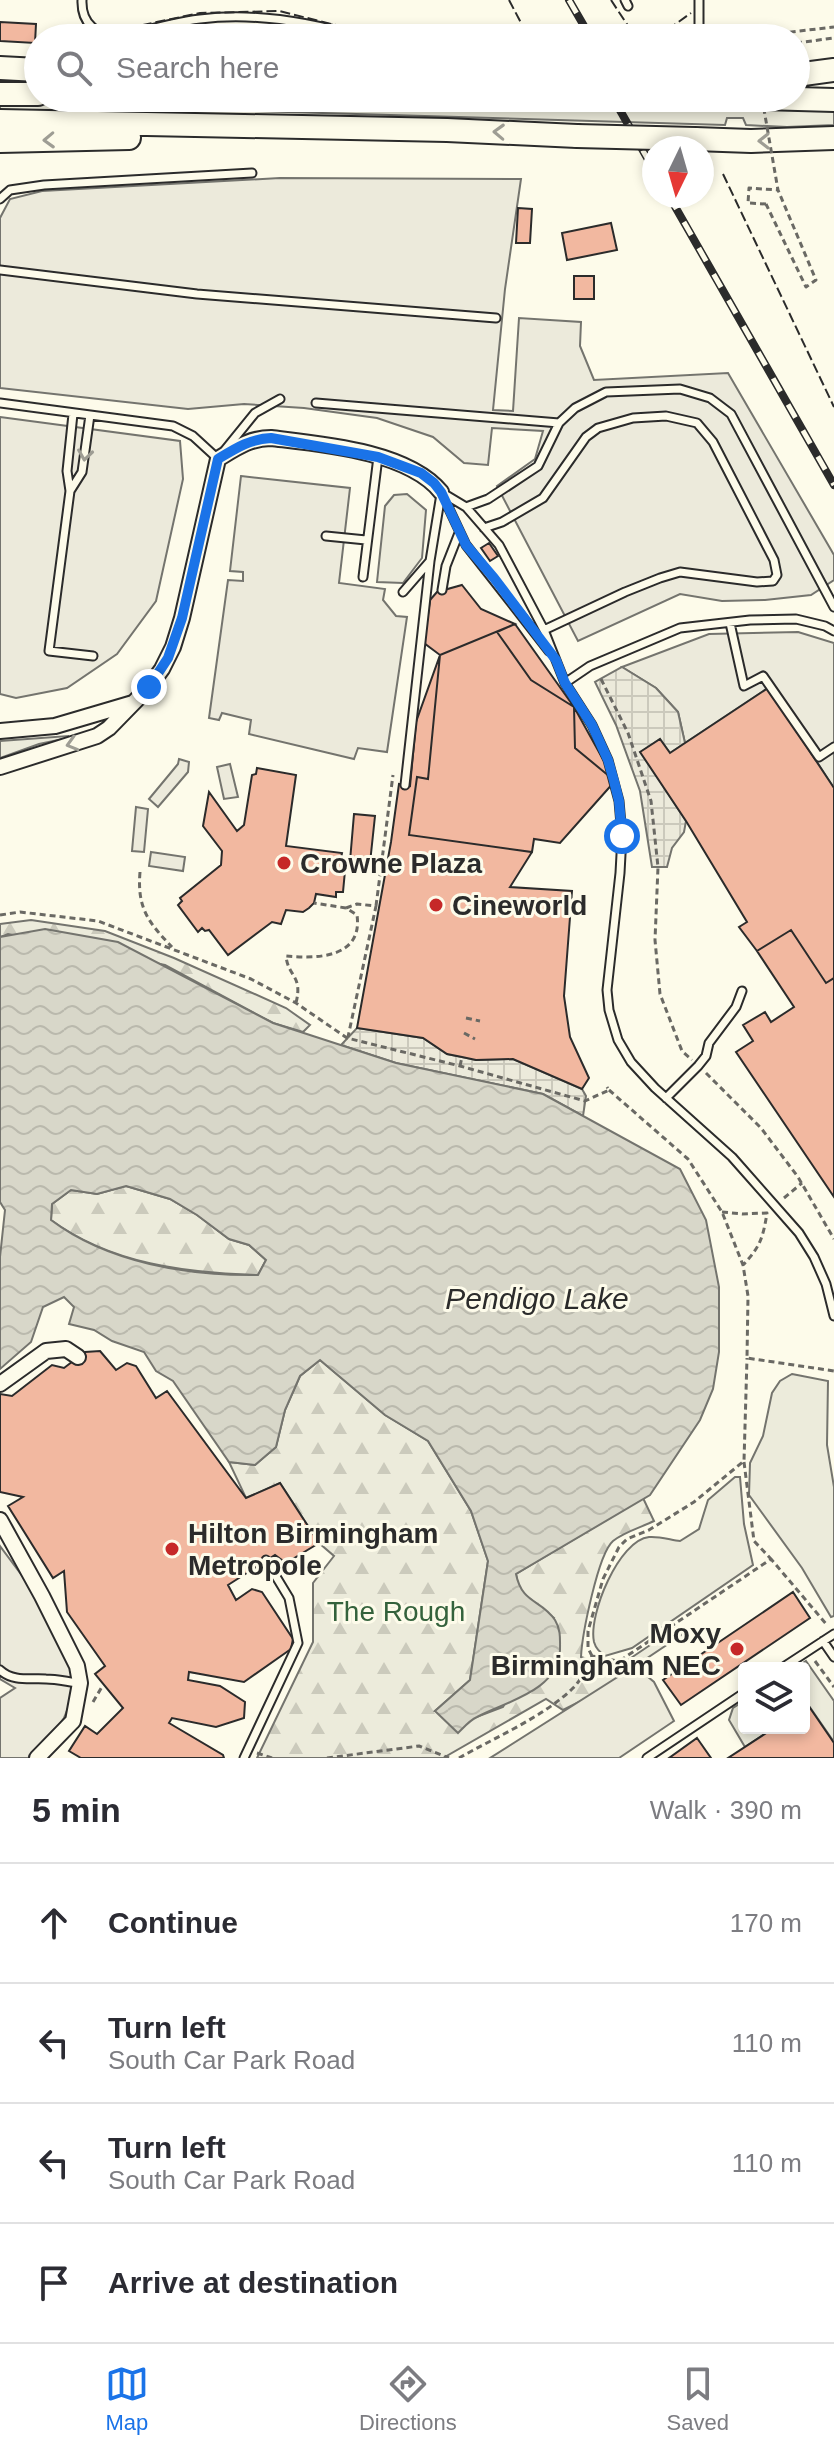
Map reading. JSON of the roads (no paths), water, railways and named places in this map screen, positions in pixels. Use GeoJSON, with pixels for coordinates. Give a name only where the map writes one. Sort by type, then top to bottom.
{"type":"FeatureCollection","features":[{"type":"Feature","properties":{"kind":"highway"},"geometry":{"type":"LineString","coordinates":[[0,68],[24,69]]}},
{"type":"Feature","properties":{"kind":"highway"},"geometry":{"type":"LineString","coordinates":[[810,73],[834,70]]}},
{"type":"Feature","properties":{"kind":"highway"},"geometry":{"type":"LineString","coordinates":[[0,79],[24,80]]}},
{"type":"Feature","properties":{"kind":"highway"},"geometry":{"type":"LineString","coordinates":[[810,84],[834,82]]}},
{"type":"Feature","properties":{"kind":"highway"},"geometry":{"type":"LineString","coordinates":[[0,94],[24,94]]}},
{"type":"Feature","properties":{"kind":"highway"},"geometry":{"type":"LineString","coordinates":[[810,99],[834,100]]}},
{"type":"Feature","properties":{"kind":"highway"},"geometry":{"type":"LineString","coordinates":[[0,121],[447,130],[751,141],[834,138]]}},
{"type":"Feature","properties":{"kind":"highway"},"geometry":{"type":"LineString","coordinates":[[0,141],[148,138],[209,125]]}},
{"type":"Feature","properties":{"kind":"street"},"geometry":{"type":"LineString","coordinates":[[0,767],[97,736],[109,728],[162,669],[182,618],[218,459],[243,443],[271,438],[378,457],[421,473],[441,492]]}},
{"type":"Feature","properties":{"kind":"street"},"geometry":{"type":"LineString","coordinates":[[0,728],[55,726],[133,703]]}},
{"type":"Feature","properties":{"kind":"street"},"geometry":{"type":"LineString","coordinates":[[0,1384],[46,1351],[66,1349],[78,1357]]}},
{"type":"Feature","properties":{"kind":"street"},"geometry":{"type":"LineString","coordinates":[[0,1520],[7,1542],[77,1666],[80,1683],[73,1721],[37,1758]]}},
{"type":"Feature","properties":{"kind":"lane"},"geometry":{"type":"LineString","coordinates":[[82,0],[88,24]]}},
{"type":"Feature","properties":{"kind":"lane"},"geometry":{"type":"LineString","coordinates":[[699,0],[699,24]]}},
{"type":"Feature","properties":{"kind":"lane"},"geometry":{"type":"LineString","coordinates":[[178,24],[200,19],[249,17],[308,24]]}},
{"type":"Feature","properties":{"kind":"lane"},"geometry":{"type":"LineString","coordinates":[[0,199],[10,190],[44,185],[252,173]]}},
{"type":"Feature","properties":{"kind":"lane"},"geometry":{"type":"LineString","coordinates":[[0,270],[197,294],[496,318]]}},
{"type":"Feature","properties":{"kind":"lane"},"geometry":{"type":"LineString","coordinates":[[466,507],[488,499],[538,466],[559,423],[575,408],[606,392],[680,389],[710,398],[731,414],[834,607]]}},
{"type":"Feature","properties":{"kind":"lane"},"geometry":{"type":"LineString","coordinates":[[0,403],[173,426],[193,436],[218,459],[255,413],[280,399]]}},
{"type":"Feature","properties":{"kind":"lane"},"geometry":{"type":"LineString","coordinates":[[316,403],[559,423]]}},
{"type":"Feature","properties":{"kind":"lane"},"geometry":{"type":"LineString","coordinates":[[73,414],[67,471],[70,491],[49,651],[93,656]]}},
{"type":"Feature","properties":{"kind":"lane"},"geometry":{"type":"LineString","coordinates":[[70,491],[82,472],[90,415]]}},
{"type":"Feature","properties":{"kind":"lane"},"geometry":{"type":"LineString","coordinates":[[484,528],[502,522],[543,498],[586,437],[598,428],[633,418],[666,416],[697,423],[713,442],[774,560],[777,575],[773,581],[757,582],[680,572],[636,588],[544,630]]}},
{"type":"Feature","properties":{"kind":"lane"},"geometry":{"type":"LineString","coordinates":[[363,577],[378,457]]}},
{"type":"Feature","properties":{"kind":"lane"},"geometry":{"type":"LineString","coordinates":[[441,492],[466,507],[499,545],[544,630],[565,683],[608,760],[619,801],[622,836],[607,990],[618,1040],[631,1062],[732,1157],[799,1233],[826,1284],[834,1313]]}},
{"type":"Feature","properties":{"kind":"lane"},"geometry":{"type":"LineString","coordinates":[[441,492],[459,533],[556,660]]}},
{"type":"Feature","properties":{"kind":"lane"},"geometry":{"type":"LineString","coordinates":[[405,785],[430,561],[441,492]]}},
{"type":"Feature","properties":{"kind":"lane"},"geometry":{"type":"LineString","coordinates":[[442,590],[446,566],[459,533]]}},
{"type":"Feature","properties":{"kind":"lane"},"geometry":{"type":"LineString","coordinates":[[326,536],[366,540]]}},
{"type":"Feature","properties":{"kind":"lane"},"geometry":{"type":"LineString","coordinates":[[403,592],[430,561]]}},
{"type":"Feature","properties":{"kind":"lane"},"geometry":{"type":"LineString","coordinates":[[565,683],[590,666],[680,628],[796,619],[834,631]]}},
{"type":"Feature","properties":{"kind":"lane"},"geometry":{"type":"LineString","coordinates":[[730,623],[744,686],[763,676],[819,757],[834,747]]}},
{"type":"Feature","properties":{"kind":"lane"},"geometry":{"type":"LineString","coordinates":[[666,1098],[706,1056],[709,1043],[736,1007],[742,991]]}},
{"type":"Feature","properties":{"kind":"lane"},"geometry":{"type":"LineString","coordinates":[[244,1758],[298,1643],[289,1598],[266,1560]]}},
{"type":"Feature","properties":{"kind":"lane"},"geometry":{"type":"LineString","coordinates":[[791,1662],[834,1634]]}},
{"type":"Feature","properties":{"kind":"lane"},"geometry":{"type":"LineString","coordinates":[[823,1641],[834,1657]]}},
{"type":"Feature","properties":{"kind":"lane"},"geometry":{"type":"LineString","coordinates":[[0,1670],[4,1675],[27,1680],[43,1678],[80,1683]]}},
{"type":"Feature","properties":{"kind":"lane"},"geometry":{"type":"LineString","coordinates":[[647,1758],[738,1697]]}},
{"type":"Feature","properties":{"kind":"water","name":"Pendigo Lake"},"geometry":{"type":"Polygon","coordinates":[[[45,929],[118,942],[273,1023],[396,1063],[543,1094],[680,1169],[706,1220],[719,1287],[719,1352],[713,1389],[700,1420],[650,1495],[516,1574],[523,1591],[550,1613],[559,1631],[557,1664],[541,1685],[516,1700],[474,1718],[458,1733],[435,1711],[470,1680],[488,1561],[471,1511],[428,1441],[385,1415],[320,1360],[300,1376],[285,1410],[276,1447],[255,1465],[229,1462],[173,1381],[156,1371],[144,1352],[112,1341],[94,1330],[69,1324],[74,1307],[64,1297],[43,1307],[31,1342],[0,1369],[0,1257],[5,1210],[0,1202],[0,937],[45,929]],[[126,1186],[97,1194],[71,1190],[52,1204],[51,1220],[73,1235],[123,1257],[204,1273],[258,1275],[266,1260],[249,1245],[229,1239],[170,1199],[126,1186]]]}},
{"type":"Feature","properties":{"kind":"railway"},"geometry":{"type":"LineString","coordinates":[[569,0],[583,24]]}},
{"type":"Feature","properties":{"kind":"railway"},"geometry":{"type":"LineString","coordinates":[[621,112],[642,149]]}},
{"type":"Feature","properties":{"kind":"railway"},"geometry":{"type":"LineString","coordinates":[[676,208],[834,485]]}},
{"type":"Feature","properties":{"kind":"place","name":"Crowne Plaza"},"geometry":{"type":"Point","coordinates":[284,863]}},
{"type":"Feature","properties":{"kind":"place","name":"Cineworld"},"geometry":{"type":"Point","coordinates":[436,905]}},
{"type":"Feature","properties":{"kind":"place","name":"Hilton Birmingham Metropole"},"geometry":{"type":"Point","coordinates":[172,1549]}},
{"type":"Feature","properties":{"kind":"place","name":"Moxy Birmingham NEC"},"geometry":{"type":"Point","coordinates":[737,1649]}},
{"type":"Feature","properties":{"kind":"park label","name":"The Rough"},"geometry":{"type":"Point","coordinates":[396,1611]}}]}
